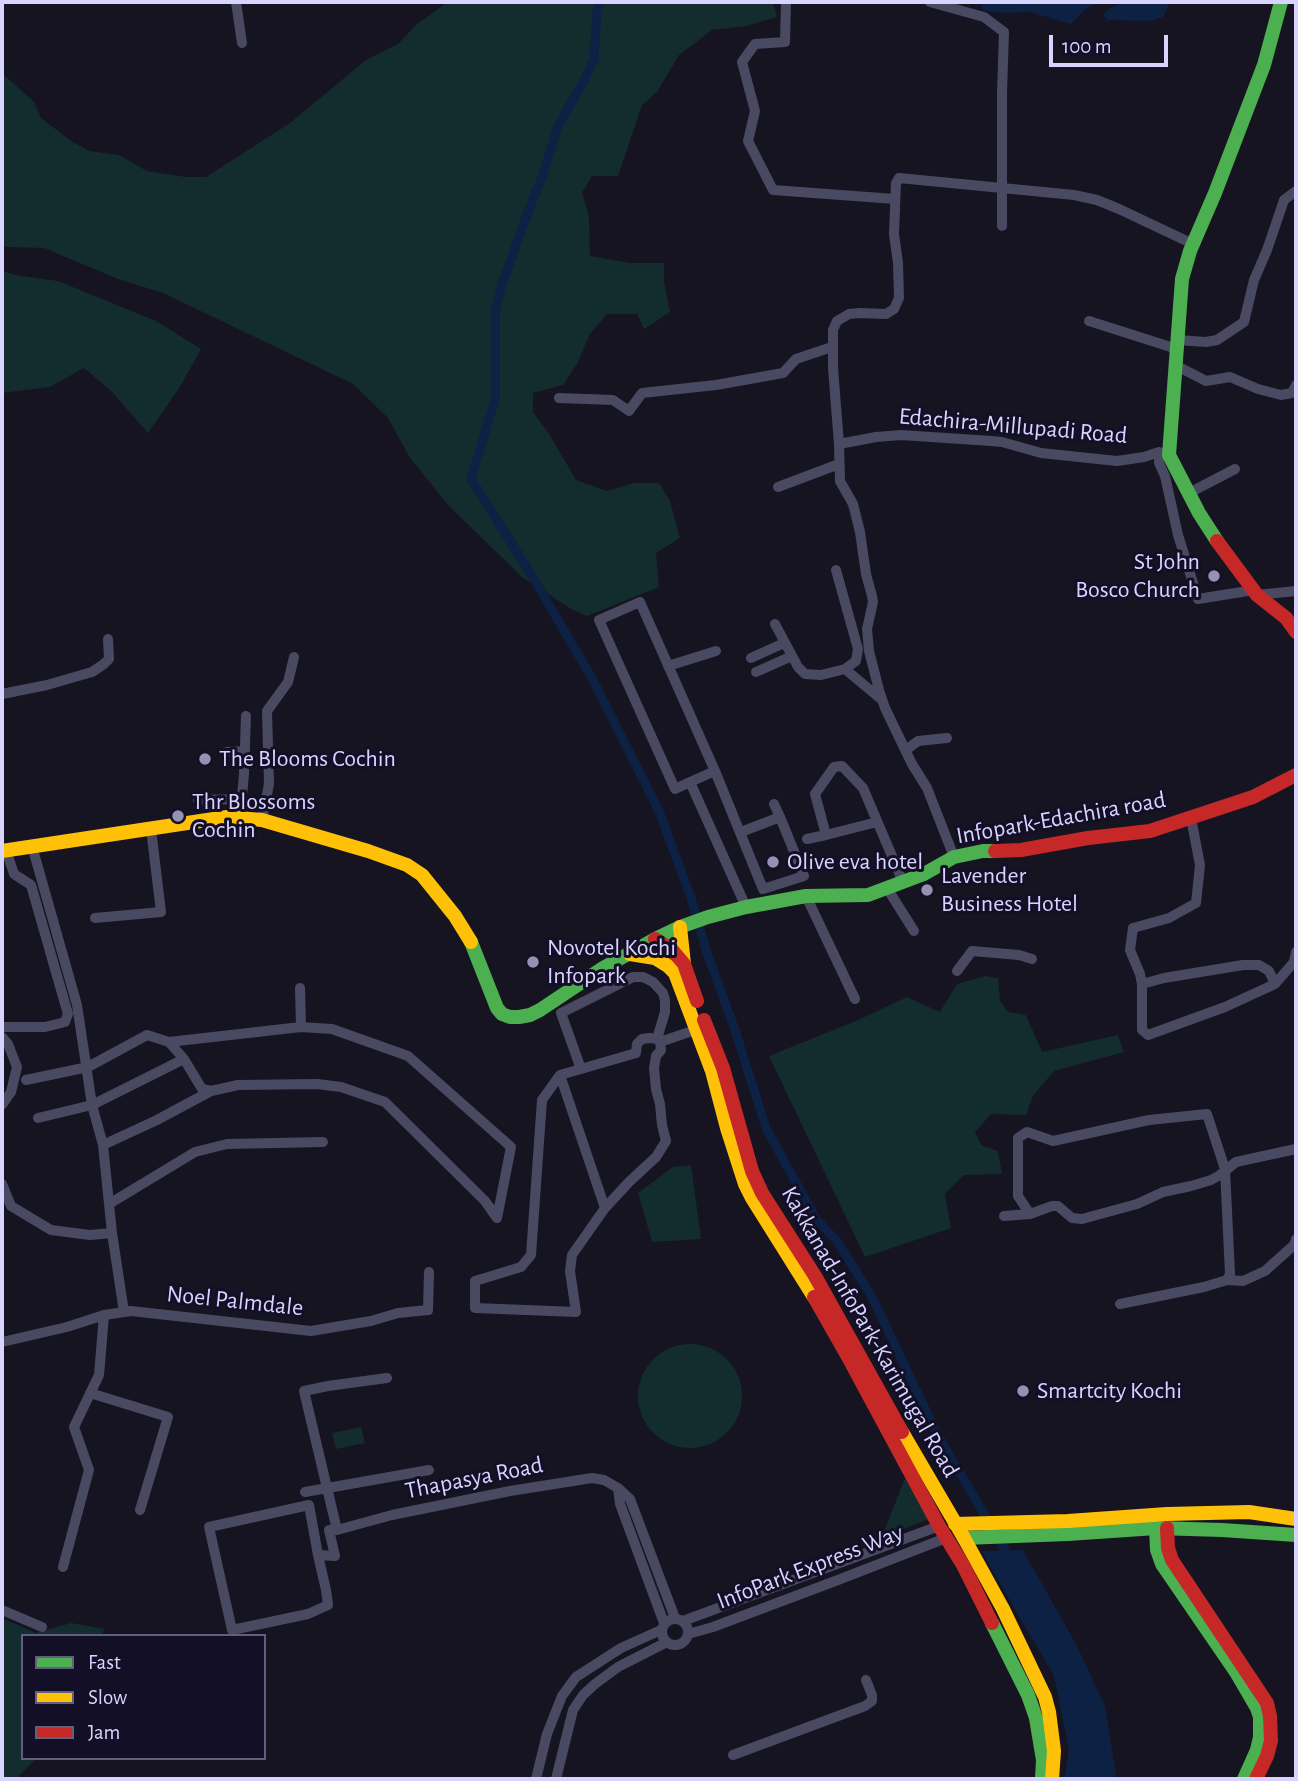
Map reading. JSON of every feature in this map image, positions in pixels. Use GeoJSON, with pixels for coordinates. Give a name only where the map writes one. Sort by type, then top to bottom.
{"type":"FeatureCollection","features":[{"type":"Feature","properties":{"kind":"main road"},"geometry":{"type":"LineString","coordinates":[[1281,2],[1264,65],[1193,244],[1182,279],[1164,453],[1225,553],[1256,592],[1286,618],[1296,632]]}},
{"type":"Feature","properties":{"kind":"main road","name":"Infopark-Edachira road"},"geometry":{"type":"LineString","coordinates":[[654,939],[682,926],[746,907],[806,896],[867,895],[924,874],[954,857],[983,851],[1020,850],[1150,831],[1253,797],[1296,775]]}},
{"type":"Feature","properties":{"kind":"main road"},"geometry":{"type":"LineString","coordinates":[[4,850],[228,817],[262,820],[368,851],[407,865],[422,875],[466,932],[481,962],[497,1008],[510,1017],[530,1015],[540,1010],[603,968],[654,939],[672,950],[684,964]]}},
{"type":"Feature","properties":{"kind":"main road","name":"Kakkanad-InfoPark-Karimugal Road"},"geometry":{"type":"LineString","coordinates":[[682,926],[684,964],[723,1068],[741,1174],[752,1198],[811,1293],[963,1565],[1032,1702],[1042,1748],[1042,1779]]}},
{"type":"Feature","properties":{"kind":"main road","name":"Kakkanad-InfoPark-Karimugal Road"},"geometry":{"type":"LineString","coordinates":[[628,954],[644,954],[655,958],[675,973],[762,1193],[815,1276],[955,1524],[970,1533],[1045,1697],[1054,1751],[1052,1779]]}},
{"type":"Feature","properties":{"kind":"main road"},"geometry":{"type":"LineString","coordinates":[[1068,1528],[1167,1514],[1249,1512],[1296,1519]]}},
{"type":"Feature","properties":{"kind":"main road"},"geometry":{"type":"LineString","coordinates":[[970,1533],[1068,1528],[1162,1528],[1296,1535]]}},
{"type":"Feature","properties":{"kind":"main road"},"geometry":{"type":"LineString","coordinates":[[1162,1528],[1172,1560],[1228,1652],[1267,1703],[1271,1741],[1267,1756],[1248,1779]]}},
{"type":"Feature","properties":{"kind":"street"},"geometry":{"type":"LineString","coordinates":[[236,2],[242,43]]}},
{"type":"Feature","properties":{"kind":"street"},"geometry":{"type":"LineString","coordinates":[[786,2],[785,42],[755,44],[742,62],[755,111],[748,141],[773,190],[895,199]]}},
{"type":"Feature","properties":{"kind":"street"},"geometry":{"type":"LineString","coordinates":[[930,2],[984,17],[1004,32],[1002,226]]}},
{"type":"Feature","properties":{"kind":"street"},"geometry":{"type":"LineString","coordinates":[[954,857],[927,788],[912,764],[883,700],[869,650],[867,629],[872,596],[857,519],[851,499],[840,481],[833,330],[837,321],[849,314],[886,314],[894,310],[899,298],[900,282],[894,234],[896,183],[899,178],[1074,195],[1097,200],[1193,244]]}},
{"type":"Feature","properties":{"kind":"street"},"geometry":{"type":"LineString","coordinates":[[1089,321],[1177,344],[1217,340],[1244,322],[1254,280],[1284,200],[1296,191]]}},
{"type":"Feature","properties":{"kind":"street"},"geometry":{"type":"LineString","coordinates":[[559,398],[613,400],[629,411],[642,393],[716,385],[783,373],[796,359],[832,347]]}},
{"type":"Feature","properties":{"kind":"street"},"geometry":{"type":"LineString","coordinates":[[1175,365],[1206,381],[1230,377],[1281,395],[1292,393],[1296,385]]}},
{"type":"Feature","properties":{"kind":"street","name":"Edachira-Millupadi Road"},"geometry":{"type":"LineString","coordinates":[[839,444],[901,435],[1002,442],[1041,453],[1117,461],[1164,453]]}},
{"type":"Feature","properties":{"kind":"street"},"geometry":{"type":"LineString","coordinates":[[1164,453],[1159,463],[1165,476],[1178,535],[1198,599],[1256,592],[1296,591]]}},
{"type":"Feature","properties":{"kind":"street"},"geometry":{"type":"LineString","coordinates":[[778,486],[839,464]]}},
{"type":"Feature","properties":{"kind":"street"},"geometry":{"type":"LineString","coordinates":[[1189,494],[1235,469]]}},
{"type":"Feature","properties":{"kind":"street"},"geometry":{"type":"LineString","coordinates":[[775,624],[798,667],[805,674],[821,675],[845,669],[856,661],[858,649],[836,570]]}},
{"type":"Feature","properties":{"kind":"street"},"geometry":{"type":"LineString","coordinates":[[715,771],[675,789],[599,620],[640,602],[715,771],[763,889],[804,876],[774,804]]}},
{"type":"Feature","properties":{"kind":"street"},"geometry":{"type":"LineString","coordinates":[[2,694],[92,672],[109,659],[108,639]]}},
{"type":"Feature","properties":{"kind":"street"},"geometry":{"type":"LineString","coordinates":[[751,658],[784,643]]}},
{"type":"Feature","properties":{"kind":"street"},"geometry":{"type":"LineString","coordinates":[[668,666],[716,651]]}},
{"type":"Feature","properties":{"kind":"street"},"geometry":{"type":"LineString","coordinates":[[756,672],[792,656]]}},
{"type":"Feature","properties":{"kind":"street"},"geometry":{"type":"LineString","coordinates":[[262,820],[269,784],[267,711],[288,682],[294,657]]}},
{"type":"Feature","properties":{"kind":"street"},"geometry":{"type":"LineString","coordinates":[[845,669],[883,700]]}},
{"type":"Feature","properties":{"kind":"street"},"geometry":{"type":"LineString","coordinates":[[240,818],[246,716]]}},
{"type":"Feature","properties":{"kind":"street"},"geometry":{"type":"LineString","coordinates":[[906,750],[918,741],[947,738]]}},
{"type":"Feature","properties":{"kind":"street"},"geometry":{"type":"LineString","coordinates":[[227,752],[245,751]]}},
{"type":"Feature","properties":{"kind":"street"},"geometry":{"type":"LineString","coordinates":[[826,835],[815,794],[834,768],[842,765],[863,788],[903,882]]}},
{"type":"Feature","properties":{"kind":"street"},"geometry":{"type":"LineString","coordinates":[[690,782],[746,907]]}},
{"type":"Feature","properties":{"kind":"street"},"geometry":{"type":"LineString","coordinates":[[198,800],[242,799]]}},
{"type":"Feature","properties":{"kind":"street"},"geometry":{"type":"LineString","coordinates":[[741,832],[780,817]]}},
{"type":"Feature","properties":{"kind":"street"},"geometry":{"type":"LineString","coordinates":[[1191,818],[1200,865],[1196,903],[1169,918],[1133,928],[1130,950],[1142,984],[1142,1030],[1148,1035],[1225,1007],[1275,984],[1294,962],[1296,953]]}},
{"type":"Feature","properties":{"kind":"street"},"geometry":{"type":"LineString","coordinates":[[807,839],[877,822]]}},
{"type":"Feature","properties":{"kind":"street"},"geometry":{"type":"LineString","coordinates":[[95,918],[161,912],[151,829]]}},
{"type":"Feature","properties":{"kind":"street"},"geometry":{"type":"LineString","coordinates":[[32,846],[77,1005],[92,1105],[103,1145],[124,1312]]}},
{"type":"Feature","properties":{"kind":"street"},"geometry":{"type":"LineString","coordinates":[[2,1027],[45,1027],[65,1023],[68,1014],[31,885],[14,874],[4,850]]}},
{"type":"Feature","properties":{"kind":"street"},"geometry":{"type":"LineString","coordinates":[[2,876],[14,874]]}},
{"type":"Feature","properties":{"kind":"street"},"geometry":{"type":"LineString","coordinates":[[887,888],[914,931]]}},
{"type":"Feature","properties":{"kind":"street"},"geometry":{"type":"LineString","coordinates":[[806,896],[855,999]]}},
{"type":"Feature","properties":{"kind":"street"},"geometry":{"type":"LineString","coordinates":[[957,971],[972,951],[1032,959]]}},
{"type":"Feature","properties":{"kind":"street"},"geometry":{"type":"LineString","coordinates":[[1142,984],[1243,965],[1259,965],[1269,971],[1275,984]]}},
{"type":"Feature","properties":{"kind":"street"},"geometry":{"type":"LineString","coordinates":[[581,1069],[561,1013],[633,977],[643,977],[653,982],[666,1000],[658,1040],[661,1050],[656,1056],[654,1068],[666,1141],[656,1157],[605,1208],[572,1255],[570,1271],[576,1312],[475,1308],[475,1281],[521,1267],[531,1255],[542,1100],[560,1074],[581,1069],[636,1053]]}},
{"type":"Feature","properties":{"kind":"street"},"geometry":{"type":"LineString","coordinates":[[300,988],[301,1027]]}},
{"type":"Feature","properties":{"kind":"street"},"geometry":{"type":"LineString","coordinates":[[26,1080],[88,1067],[147,1035],[169,1042],[301,1027],[332,1029],[408,1056],[511,1147],[497,1217],[485,1201],[385,1102],[341,1087],[317,1084],[238,1085],[211,1091],[103,1145]]}},
{"type":"Feature","properties":{"kind":"street"},"geometry":{"type":"LineString","coordinates":[[636,1053],[637,1044],[642,1040],[658,1040],[698,1029]]}},
{"type":"Feature","properties":{"kind":"street"},"geometry":{"type":"LineString","coordinates":[[2,1037],[8,1044],[17,1067],[11,1092],[2,1105]]}},
{"type":"Feature","properties":{"kind":"street"},"geometry":{"type":"LineString","coordinates":[[169,1042],[184,1059],[202,1089],[211,1091]]}},
{"type":"Feature","properties":{"kind":"street"},"geometry":{"type":"LineString","coordinates":[[636,1053],[647,1059],[656,1056]]}},
{"type":"Feature","properties":{"kind":"street"},"geometry":{"type":"LineString","coordinates":[[38,1118],[92,1105],[184,1059]]}},
{"type":"Feature","properties":{"kind":"street"},"geometry":{"type":"LineString","coordinates":[[560,1074],[605,1208]]}},
{"type":"Feature","properties":{"kind":"street"},"geometry":{"type":"LineString","coordinates":[[1030,1214],[1018,1196],[1018,1138],[1027,1132],[1053,1141],[1149,1120],[1207,1114],[1225,1169],[1230,1274],[1227,1280]]}},
{"type":"Feature","properties":{"kind":"street"},"geometry":{"type":"LineString","coordinates":[[109,1204],[195,1153],[227,1144],[323,1142]]}},
{"type":"Feature","properties":{"kind":"street"},"geometry":{"type":"LineString","coordinates":[[1004,1216],[1030,1214],[1058,1206],[1072,1219],[1082,1219],[1137,1204],[1163,1192],[1211,1180],[1236,1162],[1296,1149]]}},
{"type":"Feature","properties":{"kind":"street"},"geometry":{"type":"LineString","coordinates":[[2,1184],[11,1206],[51,1230],[90,1235],[112,1233]]}},
{"type":"Feature","properties":{"kind":"street"},"geometry":{"type":"LineString","coordinates":[[1120,1304],[1227,1280],[1243,1280],[1265,1270],[1294,1245],[1296,1239]]}},
{"type":"Feature","properties":{"kind":"street","name":"Noel Palmdale"},"geometry":{"type":"LineString","coordinates":[[2,1342],[124,1312],[311,1331],[370,1321],[398,1313],[428,1310],[429,1272]]}},
{"type":"Feature","properties":{"kind":"street"},"geometry":{"type":"LineString","coordinates":[[63,1567],[89,1469],[74,1427],[99,1375],[104,1315]]}},
{"type":"Feature","properties":{"kind":"street"},"geometry":{"type":"LineString","coordinates":[[318,1555],[335,1556],[329,1530],[337,1530],[304,1391],[387,1378]]}},
{"type":"Feature","properties":{"kind":"street"},"geometry":{"type":"LineString","coordinates":[[90,1393],[168,1417],[140,1510]]}},
{"type":"Feature","properties":{"kind":"street"},"geometry":{"type":"LineString","coordinates":[[305,1492],[429,1470]]}},
{"type":"Feature","properties":{"kind":"street","name":"Thapasya Road"},"geometry":{"type":"LineString","coordinates":[[337,1530],[392,1515],[510,1491],[592,1478],[604,1480],[618,1488]]}},
{"type":"Feature","properties":{"kind":"street"},"geometry":{"type":"LineString","coordinates":[[618,1488],[630,1499],[679,1620],[687,1627],[688,1634],[681,1643],[674,1645],[667,1642],[662,1635],[663,1627],[620,1504],[618,1488]]}},
{"type":"Feature","properties":{"kind":"street"},"geometry":{"type":"LineString","coordinates":[[309,1505],[318,1555],[328,1605],[308,1614],[232,1630],[209,1527],[309,1505]]}},
{"type":"Feature","properties":{"kind":"street","name":"InfoPark Express Way"},"geometry":{"type":"LineString","coordinates":[[679,1620],[943,1532]]}},
{"type":"Feature","properties":{"kind":"street","name":"InfoPark Express Way"},"geometry":{"type":"LineString","coordinates":[[688,1634],[827,1584],[943,1532]]}},
{"type":"Feature","properties":{"kind":"street"},"geometry":{"type":"LineString","coordinates":[[2,1610],[42,1627]]}},
{"type":"Feature","properties":{"kind":"street"},"geometry":{"type":"LineString","coordinates":[[536,1779],[547,1734],[562,1696],[576,1677],[621,1648],[663,1627],[671,1618],[679,1620]]}},
{"type":"Feature","properties":{"kind":"street"},"geometry":{"type":"LineString","coordinates":[[556,1779],[573,1710],[583,1696],[618,1667],[667,1642]]}},
{"type":"Feature","properties":{"kind":"street"},"geometry":{"type":"LineString","coordinates":[[733,1755],[865,1706],[872,1701],[866,1681]]}},
{"type":"Feature","properties":{"kind":"green space"},"geometry":{"type":"Polygon","coordinates":[[[448,2],[773,2],[777,17],[746,26],[712,30],[679,55],[657,92],[642,105],[618,176],[592,176],[582,193],[589,216],[590,256],[631,263],[664,263],[664,282],[670,312],[644,329],[637,314],[607,314],[590,334],[578,362],[563,385],[533,393],[533,412],[576,480],[607,491],[634,483],[659,483],[670,501],[680,538],[656,553],[659,587],[587,616],[571,609],[522,577],[449,506],[410,458],[388,418],[353,384],[163,293],[118,279],[44,248],[6,247],[2,244],[2,73],[34,102],[41,118],[89,151],[119,155],[147,171],[206,177],[290,123],[366,60],[398,44],[417,24],[448,2]]]}},
{"type":"Feature","properties":{"kind":"green space"},"geometry":{"type":"Polygon","coordinates":[[[2,270],[15,275],[58,281],[156,321],[201,349],[180,387],[148,433],[112,392],[84,368],[50,387],[2,393],[2,270]]]}},
{"type":"Feature","properties":{"kind":"green space"},"geometry":{"type":"Polygon","coordinates":[[[985,976],[998,978],[1000,1001],[1008,1012],[1026,1015],[1042,1052],[1118,1035],[1124,1052],[1054,1071],[1033,1096],[1026,1115],[991,1114],[975,1132],[981,1145],[998,1151],[1002,1174],[964,1175],[945,1194],[951,1228],[865,1257],[769,1056],[907,997],[940,1012],[957,984],[985,976]]]}},
{"type":"Feature","properties":{"kind":"green space"},"geometry":{"type":"Polygon","coordinates":[[[691,1165],[701,1239],[652,1242],[638,1193],[673,1167],[691,1165]]]}},
{"type":"Feature","properties":{"kind":"green space"},"geometry":{"type":"Polygon","coordinates":[[[690,1344],[710,1348],[727,1359],[738,1376],[742,1396],[738,1416],[727,1433],[710,1444],[690,1448],[670,1444],[653,1433],[642,1416],[638,1396],[642,1376],[653,1359],[670,1348],[690,1344]]]}},
{"type":"Feature","properties":{"kind":"green space"},"geometry":{"type":"Polygon","coordinates":[[[361,1427],[365,1443],[336,1449],[332,1433],[361,1427]]]}},
{"type":"Feature","properties":{"kind":"green space"},"geometry":{"type":"Polygon","coordinates":[[[905,1478],[929,1519],[882,1537],[905,1478]]]}},
{"type":"Feature","properties":{"kind":"green space"},"geometry":{"type":"Polygon","coordinates":[[[2,1618],[36,1633],[71,1623],[104,1629],[103,1634],[21,1634],[21,1760],[35,1760],[16,1779],[2,1779],[2,1618]]]}},
{"type":"Feature","properties":{"kind":"water"},"geometry":{"type":"Polygon","coordinates":[[[979,2],[1099,2],[1084,10],[1071,24],[1030,12],[984,11],[979,2]]]}},
{"type":"Feature","properties":{"kind":"water"},"geometry":{"type":"Polygon","coordinates":[[[1124,2],[1165,2],[1169,5],[1163,17],[1150,21],[1108,20],[1103,15],[1110,8],[1124,2]]]}},
{"type":"Feature","properties":{"kind":"water"},"geometry":{"type":"Polygon","coordinates":[[[1023,1550],[1077,1646],[1105,1706],[1116,1774],[1113,1779],[1064,1779],[1069,1750],[1054,1676],[981,1551],[1023,1550]]]}},
{"type":"Feature","properties":{"kind":"waterway"},"geometry":{"type":"LineString","coordinates":[[582,85],[594,59],[597,10],[600,2]]}},
{"type":"Feature","properties":{"kind":"waterway"},"geometry":{"type":"LineString","coordinates":[[583,82],[558,126],[502,285],[495,313],[495,400],[471,479],[592,678],[659,811],[690,895],[766,1128],[816,1219],[837,1241],[871,1295],[936,1432],[1011,1560]]}},
{"type":"Feature","properties":{"kind":"traffic: fast"},"geometry":{"type":"LineString","coordinates":[[1217,541],[1169,455],[1182,279],[1190,251],[1264,65],[1281,2]]}},
{"type":"Feature","properties":{"kind":"traffic: fast"},"geometry":{"type":"LineString","coordinates":[[471,942],[497,1008],[502,1014],[519,1017],[540,1010],[603,968],[655,939],[708,917],[806,896],[868,895],[924,874],[954,857],[995,851]]}},
{"type":"Feature","properties":{"kind":"traffic: fast"},"geometry":{"type":"LineString","coordinates":[[1156,1528],[1157,1550],[1162,1564],[1236,1672],[1257,1708],[1260,1737],[1244,1779]]}},
{"type":"Feature","properties":{"kind":"traffic: fast"},"geometry":{"type":"LineString","coordinates":[[964,1538],[1156,1528],[1296,1535]]}},
{"type":"Feature","properties":{"kind":"traffic: fast"},"geometry":{"type":"LineString","coordinates":[[992,1623],[1028,1695],[1036,1718],[1043,1760],[1042,1779]]}},
{"type":"Feature","properties":{"kind":"traffic: slow"},"geometry":{"type":"LineString","coordinates":[[2,851],[227,817],[262,820],[407,865],[422,875],[455,916],[471,942]]}},
{"type":"Feature","properties":{"kind":"traffic: slow"},"geometry":{"type":"LineString","coordinates":[[680,927],[684,964]]}},
{"type":"Feature","properties":{"kind":"traffic: slow"},"geometry":{"type":"LineString","coordinates":[[630,954],[655,958],[675,973],[712,1071],[745,1184],[814,1297]]}},
{"type":"Feature","properties":{"kind":"traffic: slow"},"geometry":{"type":"LineString","coordinates":[[902,1432],[1003,1609],[1045,1697],[1054,1751],[1052,1779]]}},
{"type":"Feature","properties":{"kind":"traffic: slow"},"geometry":{"type":"LineString","coordinates":[[955,1524],[1249,1512],[1296,1519]]}},
{"type":"Feature","properties":{"kind":"traffic: jam"},"geometry":{"type":"LineString","coordinates":[[1217,541],[1257,595],[1286,618],[1296,632]]}},
{"type":"Feature","properties":{"kind":"traffic: jam"},"geometry":{"type":"LineString","coordinates":[[995,851],[1021,850],[1088,838],[1150,831],[1253,797],[1296,775]]}},
{"type":"Feature","properties":{"kind":"traffic: jam"},"geometry":{"type":"LineString","coordinates":[[655,939],[672,950],[684,964],[697,1001]]}},
{"type":"Feature","properties":{"kind":"traffic: jam"},"geometry":{"type":"LineString","coordinates":[[704,1020],[723,1068],[752,1171],[762,1193],[815,1276],[902,1432]]}},
{"type":"Feature","properties":{"kind":"traffic: jam"},"geometry":{"type":"LineString","coordinates":[[814,1297],[963,1565],[992,1623]]}},
{"type":"Feature","properties":{"kind":"traffic: jam"},"geometry":{"type":"LineString","coordinates":[[1167,1528],[1172,1560],[1267,1703],[1271,1741],[1256,1779]]}},
{"type":"Feature","properties":{"kind":"place","name":"St John Bosco Church"},"geometry":{"type":"Point","coordinates":[1214,576]}},
{"type":"Feature","properties":{"kind":"place","name":"The Blooms Cochin"},"geometry":{"type":"Point","coordinates":[205,759]}},
{"type":"Feature","properties":{"kind":"place","name":"Thr Blossoms Cochin"},"geometry":{"type":"Point","coordinates":[178,816]}},
{"type":"Feature","properties":{"kind":"place","name":"Olive eva hotel"},"geometry":{"type":"Point","coordinates":[773,862]}},
{"type":"Feature","properties":{"kind":"place","name":"Lavender Business Hotel"},"geometry":{"type":"Point","coordinates":[927,890]}},
{"type":"Feature","properties":{"kind":"place","name":"Novotel Kochi Infopark"},"geometry":{"type":"Point","coordinates":[533,962]}},
{"type":"Feature","properties":{"kind":"place","name":"Smartcity Kochi"},"geometry":{"type":"Point","coordinates":[1023,1391]}}]}
